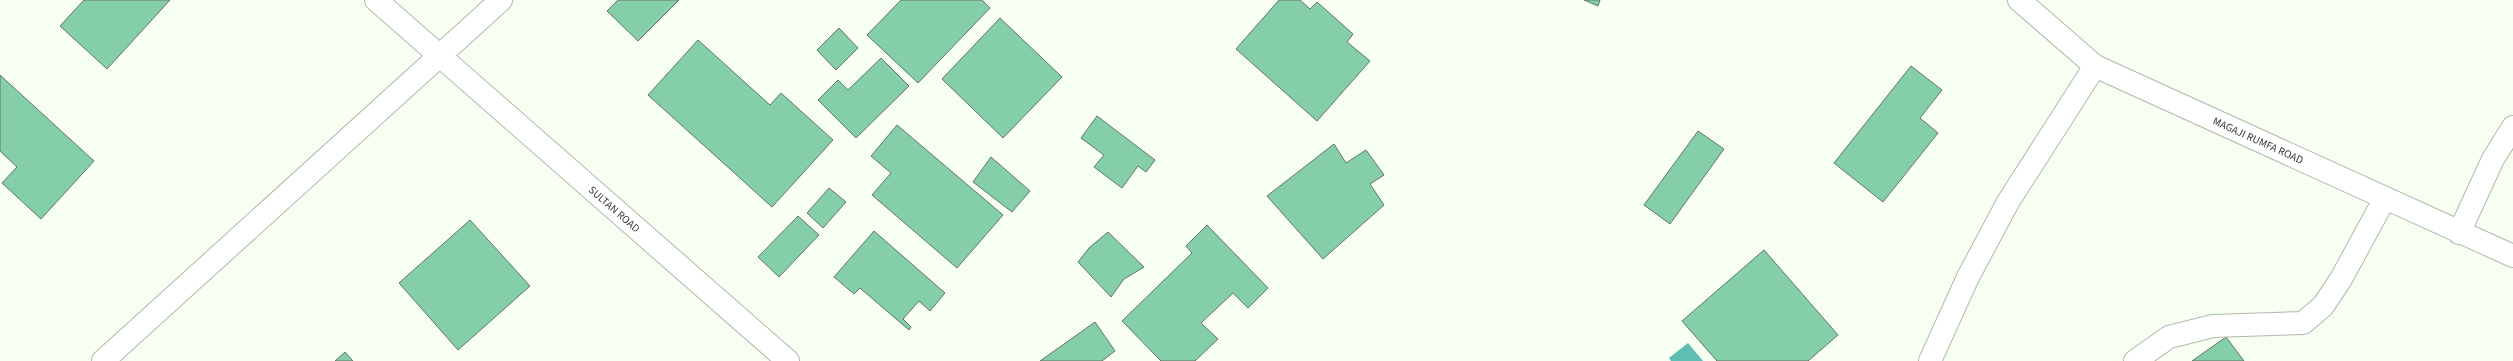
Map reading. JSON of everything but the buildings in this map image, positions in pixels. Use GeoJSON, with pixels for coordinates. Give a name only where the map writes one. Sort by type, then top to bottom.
{"type":"FeatureCollection","features":[{"type":"Feature","properties":{"kind":"street","name":"SULTAN ROAD"},"geometry":{"type":"LineString","coordinates":[[376,0],[439,58],[788,361]]}},
{"type":"Feature","properties":{"kind":"street"},"geometry":{"type":"LineString","coordinates":[[103,361],[439,58],[501,0]]}},
{"type":"Feature","properties":{"kind":"street","name":"MAGAJI RUMFA ROAD"},"geometry":{"type":"LineString","coordinates":[[2019,0],[2095,66],[2513,256]]}},
{"type":"Feature","properties":{"kind":"street"},"geometry":{"type":"LineString","coordinates":[[1930,361],[1968,277],[2008,202],[2095,66]]}},
{"type":"Feature","properties":{"kind":"street"},"geometry":{"type":"LineString","coordinates":[[2459,232],[2493,159],[2513,127]]}},
{"type":"Feature","properties":{"kind":"street"},"geometry":{"type":"LineString","coordinates":[[2135,361],[2169,337],[2213,326],[2303,323],[2323,306],[2341,279],[2385,198]]}},
{"type":"Feature","properties":{"kind":"water"},"geometry":{"type":"Polygon","coordinates":[[[1688,343],[1703,361],[1671,361],[1669,358],[1688,343]]]}}]}
